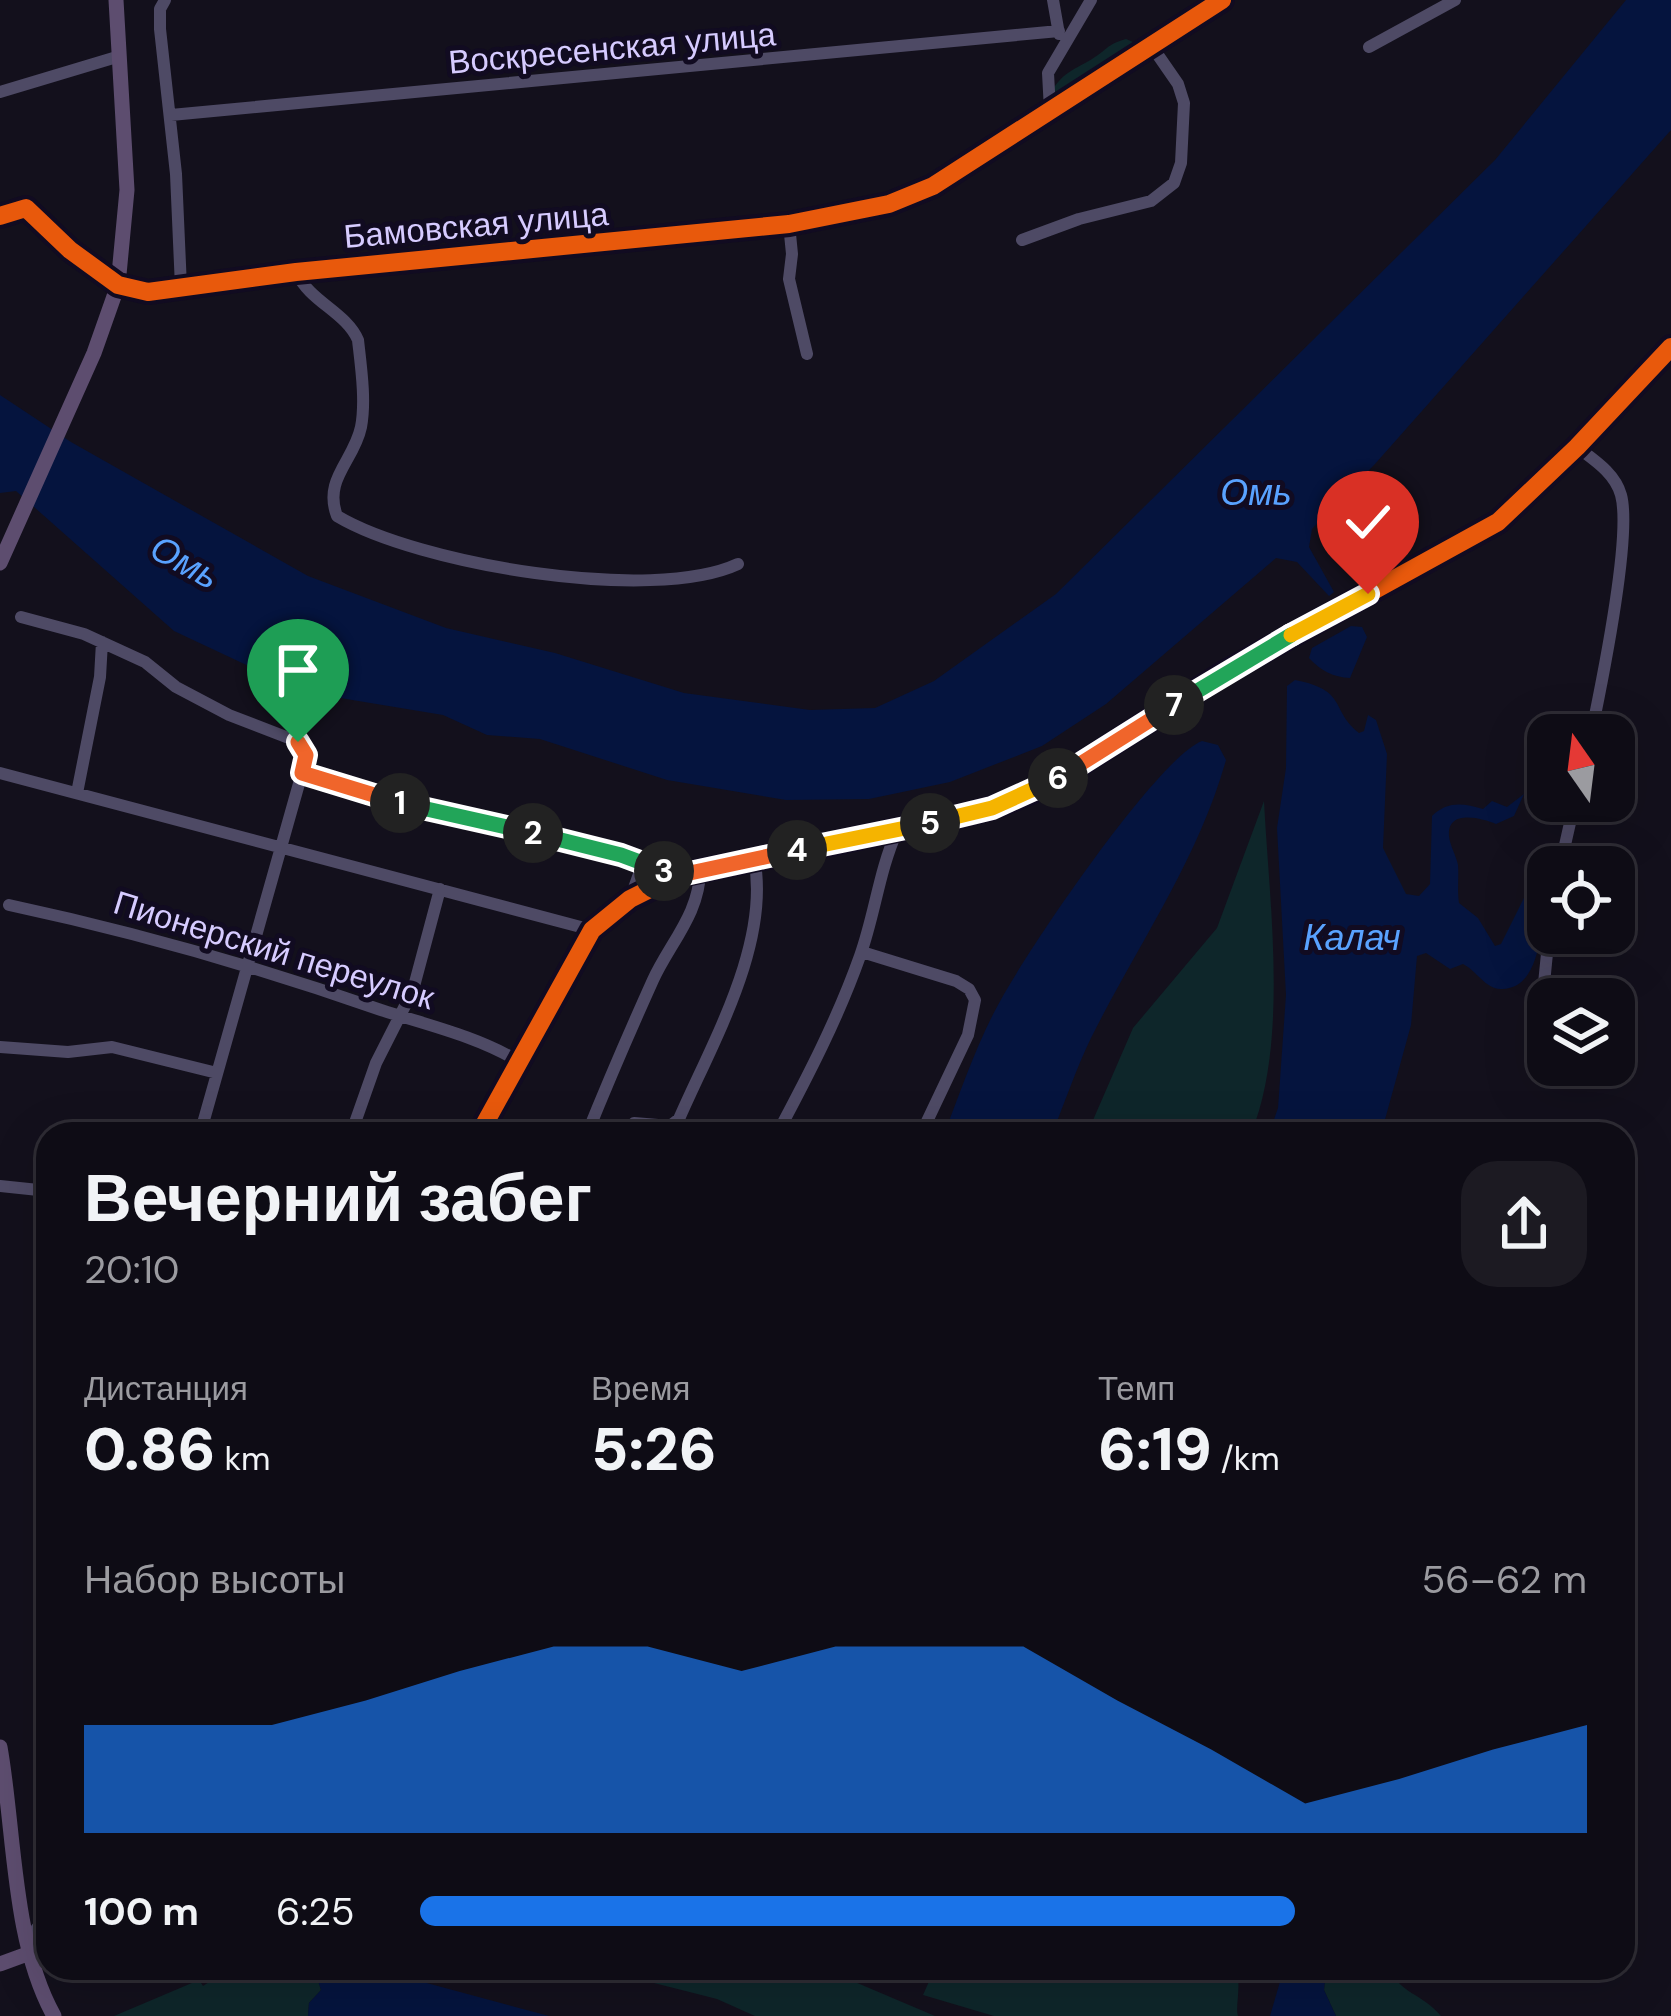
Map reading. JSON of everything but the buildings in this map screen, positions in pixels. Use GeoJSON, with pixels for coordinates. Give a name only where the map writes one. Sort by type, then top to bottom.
{"type":"FeatureCollection","features":[{"type":"Feature","properties":{"kind":"main road"},"geometry":{"type":"LineString","coordinates":[[2,558],[118,285],[127,190],[116,0]]}},
{"type":"Feature","properties":{"kind":"main road"},"geometry":{"type":"LineString","coordinates":[[0,1747],[28,1947],[36,1974]]}},
{"type":"Feature","properties":{"kind":"main road"},"geometry":{"type":"LineString","coordinates":[[0,1964],[28,1947]]}},
{"type":"Feature","properties":{"kind":"main road"},"geometry":{"type":"LineString","coordinates":[[38,1980],[54,2016]]}},
{"type":"Feature","properties":{"kind":"street"},"geometry":{"type":"LineString","coordinates":[[165,0],[160,29],[171,115],[181,287]]}},
{"type":"Feature","properties":{"kind":"street"},"geometry":{"type":"LineString","coordinates":[[1052,0],[1060,37]]}},
{"type":"Feature","properties":{"kind":"street"},"geometry":{"type":"LineString","coordinates":[[1050,110],[1048,73],[1060,37],[1091,0]]}},
{"type":"Feature","properties":{"kind":"street","name":"Бамовская улица"},"geometry":{"type":"LineString","coordinates":[[118,285],[148,292],[296,272],[789,224],[889,204],[933,186],[1222,0]]}},
{"type":"Feature","properties":{"kind":"street"},"geometry":{"type":"LineString","coordinates":[[1369,47],[1455,0]]}},
{"type":"Feature","properties":{"kind":"street","name":"Воскресенская улица"},"geometry":{"type":"LineString","coordinates":[[171,115],[1060,37]]}},
{"type":"Feature","properties":{"kind":"street"},"geometry":{"type":"LineString","coordinates":[[1022,240],[1079,219],[1151,201],[1174,183],[1181,164],[1184,103],[1178,84],[1151,45]]}},
{"type":"Feature","properties":{"kind":"street"},"geometry":{"type":"LineString","coordinates":[[0,92],[120,56]]}},
{"type":"Feature","properties":{"kind":"street"},"geometry":{"type":"LineString","coordinates":[[0,216],[26,208],[70,250],[118,285]]}},
{"type":"Feature","properties":{"kind":"street"},"geometry":{"type":"LineString","coordinates":[[789,224],[789,279],[807,354]]}},
{"type":"Feature","properties":{"kind":"street"},"geometry":{"type":"LineString","coordinates":[[296,272],[308,292],[353,330],[358,340],[360,431],[337,474],[332,494],[337,516],[429,552],[520,572],[678,578],[738,564]]}},
{"type":"Feature","properties":{"kind":"street"},"geometry":{"type":"LineString","coordinates":[[485,1122],[592,930],[630,899],[676,876],[992,808],[1048,785],[1224,673],[1498,522],[1671,347]]}},
{"type":"Feature","properties":{"kind":"street"},"geometry":{"type":"LineString","coordinates":[[1577,447],[1617,485],[1623,512],[1595,714]]}},
{"type":"Feature","properties":{"kind":"street"},"geometry":{"type":"LineString","coordinates":[[21,617],[102,642],[145,662],[176,687],[229,716],[298,742],[306,755],[203,1122]]}},
{"type":"Feature","properties":{"kind":"street"},"geometry":{"type":"LineString","coordinates":[[77,793],[100,677],[102,642]]}},
{"type":"Feature","properties":{"kind":"street"},"geometry":{"type":"LineString","coordinates":[[0,773],[592,930]]}},
{"type":"Feature","properties":{"kind":"street"},"geometry":{"type":"LineString","coordinates":[[302,773],[460,819],[549,836],[676,876]]}},
{"type":"Feature","properties":{"kind":"street"},"geometry":{"type":"LineString","coordinates":[[783,1122],[862,952],[882,864],[897,831]]}},
{"type":"Feature","properties":{"kind":"street"},"geometry":{"type":"LineString","coordinates":[[868,836],[882,864]]}},
{"type":"Feature","properties":{"kind":"street"},"geometry":{"type":"LineString","coordinates":[[673,1122],[679,1119],[747,956],[757,896],[754,858]]}},
{"type":"Feature","properties":{"kind":"street"},"geometry":{"type":"LineString","coordinates":[[630,899],[643,863]]}},
{"type":"Feature","properties":{"kind":"street"},"geometry":{"type":"LineString","coordinates":[[592,1122],[654,978],[691,913],[700,870]]}},
{"type":"Feature","properties":{"kind":"street"},"geometry":{"type":"LineString","coordinates":[[355,1122],[376,1063],[412,990],[440,889]]}},
{"type":"Feature","properties":{"kind":"street","name":"Пионерский переулок"},"geometry":{"type":"LineString","coordinates":[[9,905],[144,934],[248,964],[476,1041],[518,1061]]}},
{"type":"Feature","properties":{"kind":"street"},"geometry":{"type":"LineString","coordinates":[[862,952],[956,981],[976,1000],[968,1035],[927,1122]]}},
{"type":"Feature","properties":{"kind":"street"},"geometry":{"type":"LineString","coordinates":[[0,1047],[68,1052],[112,1047],[217,1072]]}},
{"type":"Feature","properties":{"kind":"street"},"geometry":{"type":"LineString","coordinates":[[0,1186],[36,1190]]}},
{"type":"Feature","properties":{"kind":"street"},"geometry":{"type":"LineString","coordinates":[[28,1947],[36,1934]]}},
{"type":"Feature","properties":{"kind":"green space"},"geometry":{"type":"Polygon","coordinates":[[[1126,39],[1133,42],[1132,48],[1063,94],[1054,93],[1066,74],[1126,39]]]}},
{"type":"Feature","properties":{"kind":"green space"},"geometry":{"type":"Polygon","coordinates":[[[1264,801],[1273,1014],[1270,1057],[1255,1122],[1092,1122],[1133,1028],[1217,928],[1264,801]]]}},
{"type":"Feature","properties":{"kind":"green space"},"geometry":{"type":"Polygon","coordinates":[[[199,1980],[203,1986],[212,1980],[318,1980],[321,1990],[309,2003],[308,2016],[114,2016],[199,1980]]]}},
{"type":"Feature","properties":{"kind":"green space"},"geometry":{"type":"Polygon","coordinates":[[[850,1980],[935,2016],[755,2016],[717,1999],[654,1983],[850,1980]]]}},
{"type":"Feature","properties":{"kind":"green space"},"geometry":{"type":"Polygon","coordinates":[[[930,1980],[1238,1980],[1238,2016],[994,2016],[923,1995],[930,1980]]]}},
{"type":"Feature","properties":{"kind":"green space"},"geometry":{"type":"Polygon","coordinates":[[[1325,1980],[1397,1980],[1441,2016],[1336,2016],[1324,1990],[1325,1980]]]}},
{"type":"Feature","properties":{"kind":"water","name":"Омь"},"geometry":{"type":"Polygon","coordinates":[[[1626,0],[1671,0],[1671,130],[1312,529],[1309,547],[1334,592],[1329,596],[1297,562],[1276,558],[1106,704],[1042,746],[950,782],[869,799],[786,800],[667,780],[540,739],[487,735],[443,715],[304,692],[174,631],[16,491],[0,493],[0,395],[71,442],[308,576],[446,628],[555,653],[684,693],[810,710],[875,708],[934,681],[1056,594],[1495,160],[1626,0]]]}},
{"type":"Feature","properties":{"kind":"water"},"geometry":{"type":"Polygon","coordinates":[[[1351,626],[1362,627],[1367,637],[1350,678],[1328,672],[1309,658],[1312,648],[1351,626]]]}},
{"type":"Feature","properties":{"kind":"water","name":"Калач"},"geometry":{"type":"Polygon","coordinates":[[[1295,680],[1331,695],[1359,733],[1368,715],[1376,720],[1387,754],[1383,848],[1406,894],[1419,896],[1430,884],[1432,816],[1456,805],[1483,809],[1492,801],[1507,807],[1524,794],[1514,816],[1496,824],[1474,818],[1453,822],[1450,840],[1458,865],[1459,903],[1478,918],[1495,946],[1501,944],[1527,892],[1527,954],[1536,954],[1534,963],[1516,986],[1496,989],[1463,964],[1450,969],[1426,953],[1417,956],[1411,1025],[1384,1122],[1273,1122],[1286,995],[1277,828],[1286,768],[1287,686],[1295,680]]]}},
{"type":"Feature","properties":{"kind":"water"},"geometry":{"type":"Polygon","coordinates":[[[1202,741],[1218,745],[1226,760],[1200,833],[1091,1038],[1057,1122],[949,1122],[990,1020],[1012,980],[1093,861],[1181,755],[1202,741]]]}},
{"type":"Feature","properties":{"kind":"water"},"geometry":{"type":"Polygon","coordinates":[[[318,1980],[418,1980],[549,2016],[308,2016],[309,2003],[321,1990],[318,1980]]]}},
{"type":"Feature","properties":{"kind":"water"},"geometry":{"type":"Polygon","coordinates":[[[1280,1980],[1325,1980],[1324,1990],[1336,2016],[1270,2016],[1280,1980]]]}},
{"type":"Feature","properties":{"kind":"cycle path"},"geometry":{"type":"LineString","coordinates":[[0,216],[26,208],[70,250],[118,285],[148,292],[296,272],[789,224],[889,204],[933,186],[1222,0]]}},
{"type":"Feature","properties":{"kind":"cycle path"},"geometry":{"type":"LineString","coordinates":[[486,1122],[592,930],[630,899],[676,876],[945,820],[992,808],[1048,785],[1224,673],[1498,522],[1671,347]]}},
{"type":"Feature","properties":{"kind":"route"},"geometry":{"type":"LineString","coordinates":[[298,742],[306,755],[302,773],[460,819],[621,855],[676,876],[945,820],[1024,796],[1224,673],[1368,594]]}}]}
